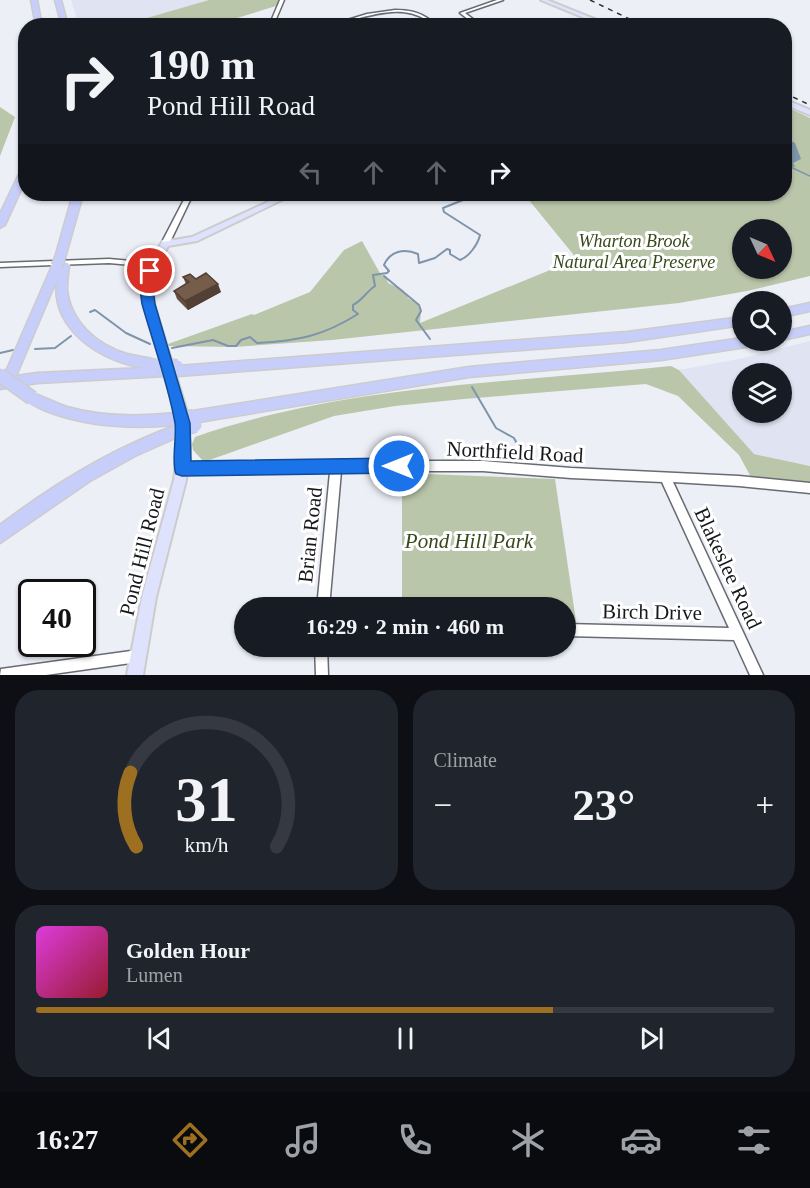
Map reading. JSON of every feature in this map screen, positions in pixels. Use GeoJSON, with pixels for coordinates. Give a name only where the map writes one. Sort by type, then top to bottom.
{"type":"FeatureCollection","features":[{"type":"Feature","properties":{"kind":"highway"},"geometry":{"type":"LineString","coordinates":[[34,0],[37,18]]}},
{"type":"Feature","properties":{"kind":"highway"},"geometry":{"type":"LineString","coordinates":[[58,0],[63,18]]}},
{"type":"Feature","properties":{"kind":"highway"},"geometry":{"type":"LineString","coordinates":[[0,225],[18,186]]}},
{"type":"Feature","properties":{"kind":"highway"},"geometry":{"type":"LineString","coordinates":[[76,201],[64,244],[62,262],[62,300],[68,316],[79,331],[94,344],[115,354],[160,368]]}},
{"type":"Feature","properties":{"kind":"highway"},"geometry":{"type":"LineString","coordinates":[[3,384],[62,262]]}},
{"type":"Feature","properties":{"kind":"highway"},"geometry":{"type":"LineString","coordinates":[[792,311],[810,307]]}},
{"type":"Feature","properties":{"kind":"highway"},"geometry":{"type":"LineString","coordinates":[[3,384],[37,378],[160,368],[193,369],[627,337],[732,322]]}},
{"type":"Feature","properties":{"kind":"highway"},"geometry":{"type":"LineString","coordinates":[[792,334],[810,330]]}},
{"type":"Feature","properties":{"kind":"highway"},"geometry":{"type":"LineString","coordinates":[[0,535],[49,498],[89,473],[176,425],[246,410],[469,372],[661,355],[732,344]]}},
{"type":"Feature","properties":{"kind":"highway"},"geometry":{"type":"LineString","coordinates":[[3,384],[59,410],[95,418],[176,425]]}},
{"type":"Feature","properties":{"kind":"main road"},"geometry":{"type":"LineString","coordinates":[[543,0],[589,18]]}},
{"type":"Feature","properties":{"kind":"main road"},"geometry":{"type":"LineString","coordinates":[[792,105],[810,113]]}},
{"type":"Feature","properties":{"kind":"main road"},"geometry":{"type":"LineString","coordinates":[[165,244],[194,239],[275,201]]}},
{"type":"Feature","properties":{"kind":"main road","name":"Pond Hill Road"},"geometry":{"type":"LineString","coordinates":[[135,675],[149,597],[182,468],[184,438],[181,412],[148,299],[148,280],[165,244]]}},
{"type":"Feature","properties":{"kind":"street"},"geometry":{"type":"LineString","coordinates":[[274,18],[282,0]]}},
{"type":"Feature","properties":{"kind":"street"},"geometry":{"type":"LineString","coordinates":[[469,18],[462,13],[501,0]]}},
{"type":"Feature","properties":{"kind":"street"},"geometry":{"type":"LineString","coordinates":[[352,18],[377,9],[402,8],[423,14],[426,18]]}},
{"type":"Feature","properties":{"kind":"street"},"geometry":{"type":"LineString","coordinates":[[165,244],[186,201]]}},
{"type":"Feature","properties":{"kind":"street"},"geometry":{"type":"LineString","coordinates":[[0,265],[109,261],[154,265]]}},
{"type":"Feature","properties":{"kind":"street","name":"Brian Road"},"geometry":{"type":"LineString","coordinates":[[324,597],[336,466]]}},
{"type":"Feature","properties":{"kind":"street","name":"Northfield Road"},"geometry":{"type":"LineString","coordinates":[[182,468],[483,466],[810,488]]}},
{"type":"Feature","properties":{"kind":"street","name":"Blakeslee Road"},"geometry":{"type":"LineString","coordinates":[[665,477],[758,675]]}},
{"type":"Feature","properties":{"kind":"street","name":"Birch Drive"},"geometry":{"type":"LineString","coordinates":[[576,630],[738,634]]}},
{"type":"Feature","properties":{"kind":"street"},"geometry":{"type":"LineString","coordinates":[[1,675],[138,657]]}},
{"type":"Feature","properties":{"kind":"street"},"geometry":{"type":"LineString","coordinates":[[321,657],[322,675]]}},
{"type":"Feature","properties":{"kind":"shaded area"},"geometry":{"type":"Polygon","coordinates":[[[71,0],[210,0],[147,18],[77,18],[71,0]]]}},
{"type":"Feature","properties":{"kind":"shaded area"},"geometry":{"type":"Polygon","coordinates":[[[810,341],[810,466],[754,454],[679,370],[771,351],[792,351],[792,346],[810,341]]]}},
{"type":"Feature","properties":{"kind":"green space"},"geometry":{"type":"Polygon","coordinates":[[[209,0],[279,0],[276,6],[237,18],[147,18],[209,0]]]}},
{"type":"Feature","properties":{"kind":"green space"},"geometry":{"type":"Polygon","coordinates":[[[0,107],[15,117],[0,156],[0,107]]]}},
{"type":"Feature","properties":{"kind":"green space","name":"Wharton Brook Natural Area Preserve"},"geometry":{"type":"Polygon","coordinates":[[[792,109],[810,118],[810,276],[747,291],[732,291],[732,294],[679,303],[332,340],[234,347],[168,346],[168,344],[254,315],[310,292],[344,250],[362,241],[381,275],[386,276],[388,283],[403,290],[408,298],[417,304],[421,311],[420,323],[577,259],[530,201],[792,201],[792,109]]]}},
{"type":"Feature","properties":{"kind":"green space"},"geometry":{"type":"Polygon","coordinates":[[[671,366],[679,370],[754,454],[810,466],[810,486],[752,479],[739,455],[678,396],[646,384],[395,406],[334,416],[204,462],[193,450],[192,444],[195,437],[253,419],[311,406],[431,388],[671,366]]]}},
{"type":"Feature","properties":{"kind":"green space","name":"Pond Hill Park"},"geometry":{"type":"Polygon","coordinates":[[[402,473],[555,479],[572,597],[402,597],[402,473]]]}},
{"type":"Feature","properties":{"kind":"water"},"geometry":{"type":"Polygon","coordinates":[[[792,142],[795,143],[801,159],[793,163],[795,167],[792,167],[792,142]]]}},
{"type":"Feature","properties":{"kind":"building"},"geometry":{"type":"Polygon","coordinates":[[[206,273],[218,284],[185,301],[174,291],[189,282],[183,277],[190,274],[196,279],[206,273]]]}},
{"type":"Feature","properties":{"kind":"waterway"},"geometry":{"type":"LineString","coordinates":[[792,168],[810,176]]}},
{"type":"Feature","properties":{"kind":"waterway"},"geometry":{"type":"LineString","coordinates":[[172,348],[213,340],[228,346],[236,346],[241,340],[250,337],[257,343],[285,341],[333,328],[358,314],[353,310],[353,305],[375,286],[373,275],[389,271],[384,265],[394,254],[403,251],[418,254],[419,263],[435,258],[447,249],[450,250],[450,254],[460,260],[470,253],[480,235],[444,212],[443,208],[460,201]]}},
{"type":"Feature","properties":{"kind":"waterway"},"geometry":{"type":"LineString","coordinates":[[384,276],[419,305],[421,311],[416,320],[430,339]]}},
{"type":"Feature","properties":{"kind":"waterway"},"geometry":{"type":"LineString","coordinates":[[90,312],[95,310],[126,333],[150,344]]}},
{"type":"Feature","properties":{"kind":"waterway"},"geometry":{"type":"LineString","coordinates":[[35,349],[55,348],[71,336]]}},
{"type":"Feature","properties":{"kind":"waterway"},"geometry":{"type":"LineString","coordinates":[[0,353],[13,350]]}},
{"type":"Feature","properties":{"kind":"waterway"},"geometry":{"type":"LineString","coordinates":[[472,387],[496,428],[514,438],[525,459]]}},
{"type":"Feature","properties":{"kind":"railway"},"geometry":{"type":"LineString","coordinates":[[590,0],[627,18]]}},
{"type":"Feature","properties":{"kind":"railway"},"geometry":{"type":"LineString","coordinates":[[792,97],[810,105]]}},
{"type":"Feature","properties":{"kind":"route"},"geometry":{"type":"LineString","coordinates":[[150,271],[147,289],[149,304],[183,423],[182,468],[399,466]]}}]}
